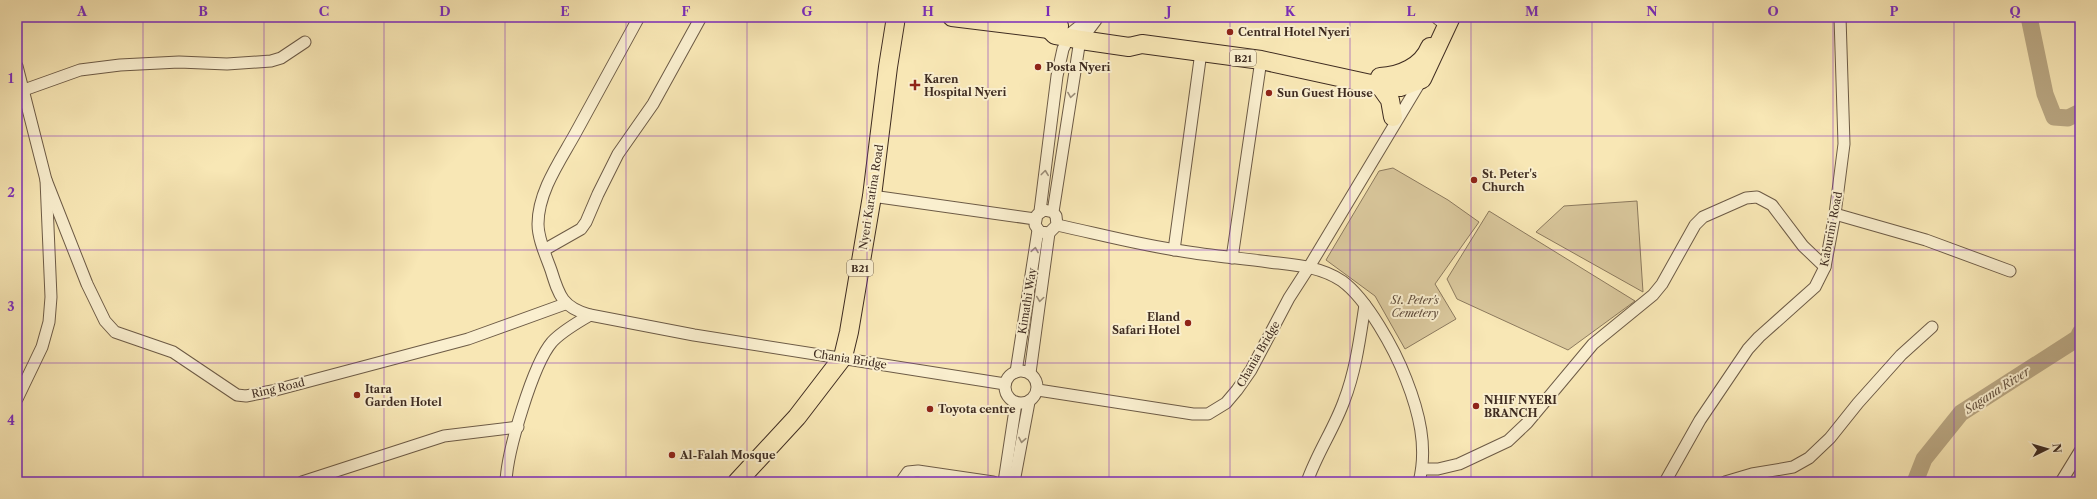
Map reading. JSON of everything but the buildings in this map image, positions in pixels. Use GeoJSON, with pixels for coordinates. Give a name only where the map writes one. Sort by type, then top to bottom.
{"type":"FeatureCollection","features":[{"type":"Feature","properties":{"kind":"highway","name":"Nyeri Karatina Road"},"geometry":{"type":"LineString","coordinates":[[737,482],[797,417],[843,357],[849,332],[872,196],[888,67],[896,17]]}},
{"type":"Feature","properties":{"kind":"highway","name":"B21"},"geometry":{"type":"LineString","coordinates":[[952,17],[1049,29],[1058,25],[1084,29],[1130,37],[1142,44],[1261,60],[1380,86],[1395,88],[1417,81]]}},
{"type":"Feature","properties":{"kind":"highway"},"geometry":{"type":"LineString","coordinates":[[1426,56],[1444,19]]}},
{"type":"Feature","properties":{"kind":"highway"},"geometry":{"type":"LineString","coordinates":[[1417,81],[1444,19]]}},
{"type":"Feature","properties":{"kind":"highway","name":"B21"},"geometry":{"type":"LineString","coordinates":[[1343,77],[1395,76],[1410,68],[1426,56]]}},
{"type":"Feature","properties":{"kind":"highway"},"geometry":{"type":"LineString","coordinates":[[1380,86],[1390,100],[1393,117]]}},
{"type":"Feature","properties":{"kind":"street"},"geometry":{"type":"LineString","coordinates":[[565,304],[553,279],[544,250],[538,225],[540,206],[549,185],[639,17]]}},
{"type":"Feature","properties":{"kind":"street"},"geometry":{"type":"LineString","coordinates":[[544,250],[581,229],[586,222],[618,154],[653,104],[701,17]]}},
{"type":"Feature","properties":{"kind":"street","name":"Kaburini Road"},"geometry":{"type":"LineString","coordinates":[[1665,482],[1700,420],[1748,349],[1759,337],[1815,287],[1825,268],[1835,214],[1844,144],[1840,17]]}},
{"type":"Feature","properties":{"kind":"street"},"geometry":{"type":"LineString","coordinates":[[1053,229],[1056,216],[1053,212],[1084,29]]}},
{"type":"Feature","properties":{"kind":"street","name":"Kimathi Way"},"geometry":{"type":"LineString","coordinates":[[1016,372],[1057,76],[1084,29]]}},
{"type":"Feature","properties":{"kind":"street"},"geometry":{"type":"LineString","coordinates":[[24,90],[80,70],[120,65],[179,62],[227,64],[271,61],[282,58],[305,42]]}},
{"type":"Feature","properties":{"kind":"street"},"geometry":{"type":"LineString","coordinates":[[1174,250],[1200,52]]}},
{"type":"Feature","properties":{"kind":"street","name":"Chania Bridge"},"geometry":{"type":"LineString","coordinates":[[1038,390],[1193,414],[1208,414],[1226,403],[1251,370],[1289,298],[1309,267],[1361,178],[1378,153],[1417,81],[1426,56]]}},
{"type":"Feature","properties":{"kind":"street"},"geometry":{"type":"LineString","coordinates":[[1232,258],[1261,60]]}},
{"type":"Feature","properties":{"kind":"street","name":"Ring Road"},"geometry":{"type":"LineString","coordinates":[[17,66],[46,180],[87,284],[105,321],[115,332],[173,352],[237,395],[246,396],[272,391],[468,339],[565,304]]}},
{"type":"Feature","properties":{"kind":"street","name":"Chania Bridge"},"geometry":{"type":"LineString","coordinates":[[1361,178],[1374,150],[1393,117],[1417,81]]}},
{"type":"Feature","properties":{"kind":"street","name":"Ring Road"},"geometry":{"type":"LineString","coordinates":[[17,399],[36,363],[49,322],[51,297],[46,180]]}},
{"type":"Feature","properties":{"kind":"street"},"geometry":{"type":"LineString","coordinates":[[872,196],[1038,220]]}},
{"type":"Feature","properties":{"kind":"street"},"geometry":{"type":"LineString","coordinates":[[1422,469],[1438,470],[1459,464],[1508,441],[1527,423],[1593,344],[1653,295],[1662,284],[1695,225],[1713,212],[1746,198],[1757,197],[1765,200],[1772,204],[1803,246],[1825,268]]}},
{"type":"Feature","properties":{"kind":"street"},"geometry":{"type":"LineString","coordinates":[[1038,220],[1047,210],[1053,212]]}},
{"type":"Feature","properties":{"kind":"street"},"geometry":{"type":"LineString","coordinates":[[1835,214],[1926,240],[2010,271]]}},
{"type":"Feature","properties":{"kind":"street"},"geometry":{"type":"LineString","coordinates":[[1038,220],[1043,233],[1053,229],[1174,250],[1309,267],[1330,275],[1342,282],[1365,304],[1401,366],[1415,403],[1423,448],[1422,469],[1419,482]]}},
{"type":"Feature","properties":{"kind":"street","name":"Kimathi Way"},"geometry":{"type":"LineString","coordinates":[[1030,373],[1053,229]]}},
{"type":"Feature","properties":{"kind":"street","name":"Chania Bridge"},"geometry":{"type":"LineString","coordinates":[[565,304],[575,311],[590,315],[694,335],[843,357],[1005,384]]}},
{"type":"Feature","properties":{"kind":"street"},"geometry":{"type":"LineString","coordinates":[[1307,482],[1314,463],[1344,403],[1351,383],[1365,304]]}},
{"type":"Feature","properties":{"kind":"street"},"geometry":{"type":"LineString","coordinates":[[506,482],[508,458],[536,370],[552,342],[590,315]]}},
{"type":"Feature","properties":{"kind":"street"},"geometry":{"type":"LineString","coordinates":[[1725,482],[1752,474],[1793,467],[1809,458],[1830,438],[1858,403],[1901,355],[1932,327]]}},
{"type":"Feature","properties":{"kind":"street"},"geometry":{"type":"LineString","coordinates":[[1016,372],[1030,373],[1036,380],[1038,390],[1035,397],[1029,402],[1016,403],[1008,398],[1005,384],[1009,376],[1016,372]]}},
{"type":"Feature","properties":{"kind":"street"},"geometry":{"type":"LineString","coordinates":[[1014,482],[1029,402]]}},
{"type":"Feature","properties":{"kind":"street"},"geometry":{"type":"LineString","coordinates":[[1004,482],[1016,403]]}},
{"type":"Feature","properties":{"kind":"street"},"geometry":{"type":"LineString","coordinates":[[302,482],[444,436],[518,427]]}},
{"type":"Feature","properties":{"kind":"street"},"geometry":{"type":"LineString","coordinates":[[2061,482],[2080,451]]}},
{"type":"Feature","properties":{"kind":"street"},"geometry":{"type":"LineString","coordinates":[[901,482],[908,472],[918,471],[994,482]]}},
{"type":"Feature","properties":{"kind":"green space","name":"St. Peter's Cemetery"},"geometry":{"type":"Polygon","coordinates":[[[1393,168],[1448,200],[1479,222],[1435,284],[1456,319],[1405,349],[1375,296],[1326,260],[1379,171],[1393,168]]]}},
{"type":"Feature","properties":{"kind":"green space"},"geometry":{"type":"Polygon","coordinates":[[[1637,201],[1643,292],[1536,232],[1564,206],[1637,201]]]}},
{"type":"Feature","properties":{"kind":"green space"},"geometry":{"type":"Polygon","coordinates":[[[1489,211],[1635,301],[1568,350],[1457,299],[1447,279],[1489,211]]]}},
{"type":"Feature","properties":{"kind":"waterway","name":"Sagana River"},"geometry":{"type":"LineString","coordinates":[[2029,17],[2045,94],[2054,117],[2068,118],[2080,112]]}},
{"type":"Feature","properties":{"kind":"waterway","name":"Sagana River"},"geometry":{"type":"LineString","coordinates":[[1915,482],[1924,459],[1961,413],[2078,338],[2080,333]]}},
{"type":"Feature","properties":{"kind":"place","name":"Central Hotel Nyeri"},"geometry":{"type":"Point","coordinates":[1230,32]}},
{"type":"Feature","properties":{"kind":"place","name":"Posta Nyeri"},"geometry":{"type":"Point","coordinates":[1038,67]}},
{"type":"Feature","properties":{"kind":"place","name":"Karen Hospital Nyeri"},"geometry":{"type":"Point","coordinates":[915,85]}},
{"type":"Feature","properties":{"kind":"place","name":"Sun Guest House"},"geometry":{"type":"Point","coordinates":[1269,93]}},
{"type":"Feature","properties":{"kind":"place","name":"St. Peter's Church"},"geometry":{"type":"Point","coordinates":[1474,180]}},
{"type":"Feature","properties":{"kind":"place","name":"Eland Safari Hotel"},"geometry":{"type":"Point","coordinates":[1188,323]}},
{"type":"Feature","properties":{"kind":"place","name":"Itara Garden Hotel"},"geometry":{"type":"Point","coordinates":[357,395]}},
{"type":"Feature","properties":{"kind":"place","name":"NHIF NYERI BRANCH"},"geometry":{"type":"Point","coordinates":[1476,406]}},
{"type":"Feature","properties":{"kind":"place","name":"Toyota centre"},"geometry":{"type":"Point","coordinates":[930,409]}},
{"type":"Feature","properties":{"kind":"place","name":"Al-Falah Mosque"},"geometry":{"type":"Point","coordinates":[672,455]}}]}
